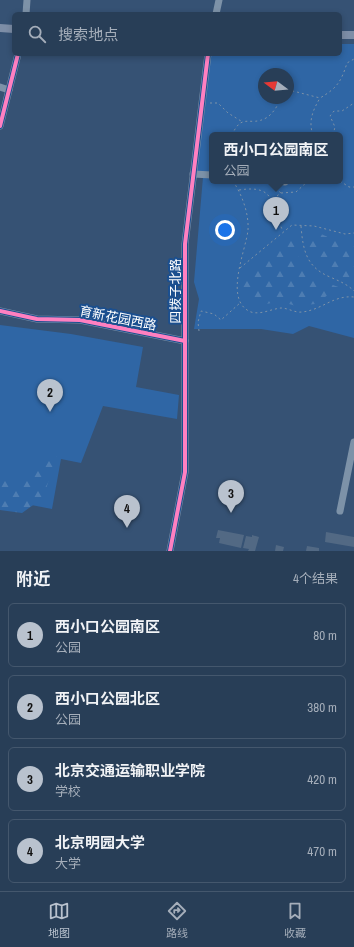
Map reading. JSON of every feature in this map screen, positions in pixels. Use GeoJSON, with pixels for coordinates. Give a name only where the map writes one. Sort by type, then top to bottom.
{"type":"FeatureCollection","features":[{"type":"Feature","properties":{"kind":"main road"},"geometry":{"type":"LineString","coordinates":[[0,28],[12,29]]}},
{"type":"Feature","properties":{"kind":"main road"},"geometry":{"type":"LineString","coordinates":[[342,30],[354,30]]}},
{"type":"Feature","properties":{"kind":"main road"},"geometry":{"type":"LineString","coordinates":[[0,33],[12,34]]}},
{"type":"Feature","properties":{"kind":"main road"},"geometry":{"type":"LineString","coordinates":[[342,35],[354,34]]}},
{"type":"Feature","properties":{"kind":"street"},"geometry":{"type":"LineString","coordinates":[[26,0],[26,12]]}},
{"type":"Feature","properties":{"kind":"street"},"geometry":{"type":"LineString","coordinates":[[216,12],[219,0]]}},
{"type":"Feature","properties":{"kind":"street"},"geometry":{"type":"LineString","coordinates":[[0,126],[18,56]]}},
{"type":"Feature","properties":{"kind":"street","name":"四拨子北路"},"geometry":{"type":"LineString","coordinates":[[170,551],[185,472],[185,249],[208,56]]}},
{"type":"Feature","properties":{"kind":"street"},"geometry":{"type":"LineString","coordinates":[[0,87],[9,90]]}},
{"type":"Feature","properties":{"kind":"street"},"geometry":{"type":"LineString","coordinates":[[193,174],[209,175]]}},
{"type":"Feature","properties":{"kind":"street","name":"育新花园西路"},"geometry":{"type":"LineString","coordinates":[[0,311],[37,319],[80,320],[185,340]]}},
{"type":"Feature","properties":{"kind":"street"},"geometry":{"type":"LineString","coordinates":[[340,511],[352,458],[354,442]]}},
{"type":"Feature","properties":{"kind":"path"},"geometry":{"type":"LineString","coordinates":[[312,132],[311,116],[320,98],[334,90],[342,77],[347,63],[354,59]]}},
{"type":"Feature","properties":{"kind":"path"},"geometry":{"type":"LineString","coordinates":[[294,91],[320,98]]}},
{"type":"Feature","properties":{"kind":"path"},"geometry":{"type":"LineString","coordinates":[[210,103],[218,103],[228,113],[241,121],[264,119],[271,115],[277,104]]}},
{"type":"Feature","properties":{"kind":"path"},"geometry":{"type":"LineString","coordinates":[[334,132],[335,127],[330,116],[334,111],[342,111],[354,103]]}},
{"type":"Feature","properties":{"kind":"path"},"geometry":{"type":"LineString","coordinates":[[233,132],[236,126],[241,121]]}},
{"type":"Feature","properties":{"kind":"path"},"geometry":{"type":"LineString","coordinates":[[343,183],[348,187],[354,187]]}},
{"type":"Feature","properties":{"kind":"path"},"geometry":{"type":"LineString","coordinates":[[235,184],[239,190],[245,207],[248,229],[236,283],[241,303],[250,311],[260,313],[282,308],[301,312],[320,307],[337,298],[354,296]]}},
{"type":"Feature","properties":{"kind":"path"},"geometry":{"type":"LineString","coordinates":[[270,184],[281,193]]}},
{"type":"Feature","properties":{"kind":"path"},"geometry":{"type":"LineString","coordinates":[[272,200],[281,193],[296,192],[305,184]]}},
{"type":"Feature","properties":{"kind":"path"},"geometry":{"type":"LineString","coordinates":[[239,190],[252,188],[266,193],[272,200],[277,219],[284,231]]}},
{"type":"Feature","properties":{"kind":"path"},"geometry":{"type":"LineString","coordinates":[[239,269],[292,225],[314,226],[345,234],[354,233]]}},
{"type":"Feature","properties":{"kind":"path"},"geometry":{"type":"LineString","coordinates":[[301,225],[302,240],[308,260],[321,274],[349,286],[354,291]]}},
{"type":"Feature","properties":{"kind":"path"},"geometry":{"type":"LineString","coordinates":[[199,331],[198,322],[201,311],[214,314],[221,320],[241,303]]}},
{"type":"Feature","properties":{"kind":"green space"},"geometry":{"type":"Polygon","coordinates":[[[342,44],[354,44],[354,338],[309,326],[293,334],[261,329],[194,329],[199,299],[194,282],[203,177],[195,169],[209,56],[342,56],[342,44]]]}},
{"type":"Feature","properties":{"kind":"green space"},"geometry":{"type":"Polygon","coordinates":[[[312,230],[337,241],[354,238],[354,282],[324,268],[312,259],[307,239],[312,230]]]}},
{"type":"Feature","properties":{"kind":"green space"},"geometry":{"type":"Polygon","coordinates":[[[289,232],[295,234],[300,263],[317,279],[349,291],[335,290],[315,304],[296,306],[279,301],[263,305],[244,300],[239,288],[244,280],[262,258],[289,232]]]}},
{"type":"Feature","properties":{"kind":"green space"},"geometry":{"type":"Polygon","coordinates":[[[0,325],[71,334],[143,347],[136,387],[179,395],[177,419],[103,406],[81,463],[61,459],[52,509],[0,499],[0,325]]]}},
{"type":"Feature","properties":{"kind":"green space"},"geometry":{"type":"Polygon","coordinates":[[[57,455],[43,498],[22,513],[0,510],[0,480],[31,476],[39,458],[57,455]]]}},
{"type":"Feature","properties":{"kind":"building"},"geometry":{"type":"Polygon","coordinates":[[[218,530],[244,535],[241,548],[219,543],[220,538],[216,538],[218,530]]]}},
{"type":"Feature","properties":{"kind":"building"},"geometry":{"type":"Polygon","coordinates":[[[326,532],[354,537],[354,547],[325,542],[326,532]]]}},
{"type":"Feature","properties":{"kind":"building"},"geometry":{"type":"Polygon","coordinates":[[[252,535],[259,537],[255,551],[248,551],[249,549],[243,548],[246,536],[252,537],[252,535]]]}},
{"type":"Feature","properties":{"kind":"building"},"geometry":{"type":"Polygon","coordinates":[[[276,545],[284,547],[283,551],[275,551],[276,545]]]}},
{"type":"Feature","properties":{"kind":"building"},"geometry":{"type":"Polygon","coordinates":[[[307,546],[319,548],[319,551],[306,551],[307,546]]]}},
{"type":"Feature","properties":{"kind":"cycle path"},"geometry":{"type":"LineString","coordinates":[[0,126],[18,56]]}},
{"type":"Feature","properties":{"kind":"cycle path"},"geometry":{"type":"LineString","coordinates":[[170,551],[185,472],[185,244],[208,56]]}},
{"type":"Feature","properties":{"kind":"cycle path"},"geometry":{"type":"LineString","coordinates":[[0,311],[37,319],[80,320],[185,341]]}},
{"type":"Feature","properties":{"kind":"place","name":"西小口公园南区"},"geometry":{"type":"Point","coordinates":[276,230]}},
{"type":"Feature","properties":{"kind":"place","name":"西小口公园北区"},"geometry":{"type":"Point","coordinates":[50,412]}},
{"type":"Feature","properties":{"kind":"place","name":"北京交通运输职业学院"},"geometry":{"type":"Point","coordinates":[231,513]}},
{"type":"Feature","properties":{"kind":"place","name":"北京明园大学"},"geometry":{"type":"Point","coordinates":[127,528]}}]}
